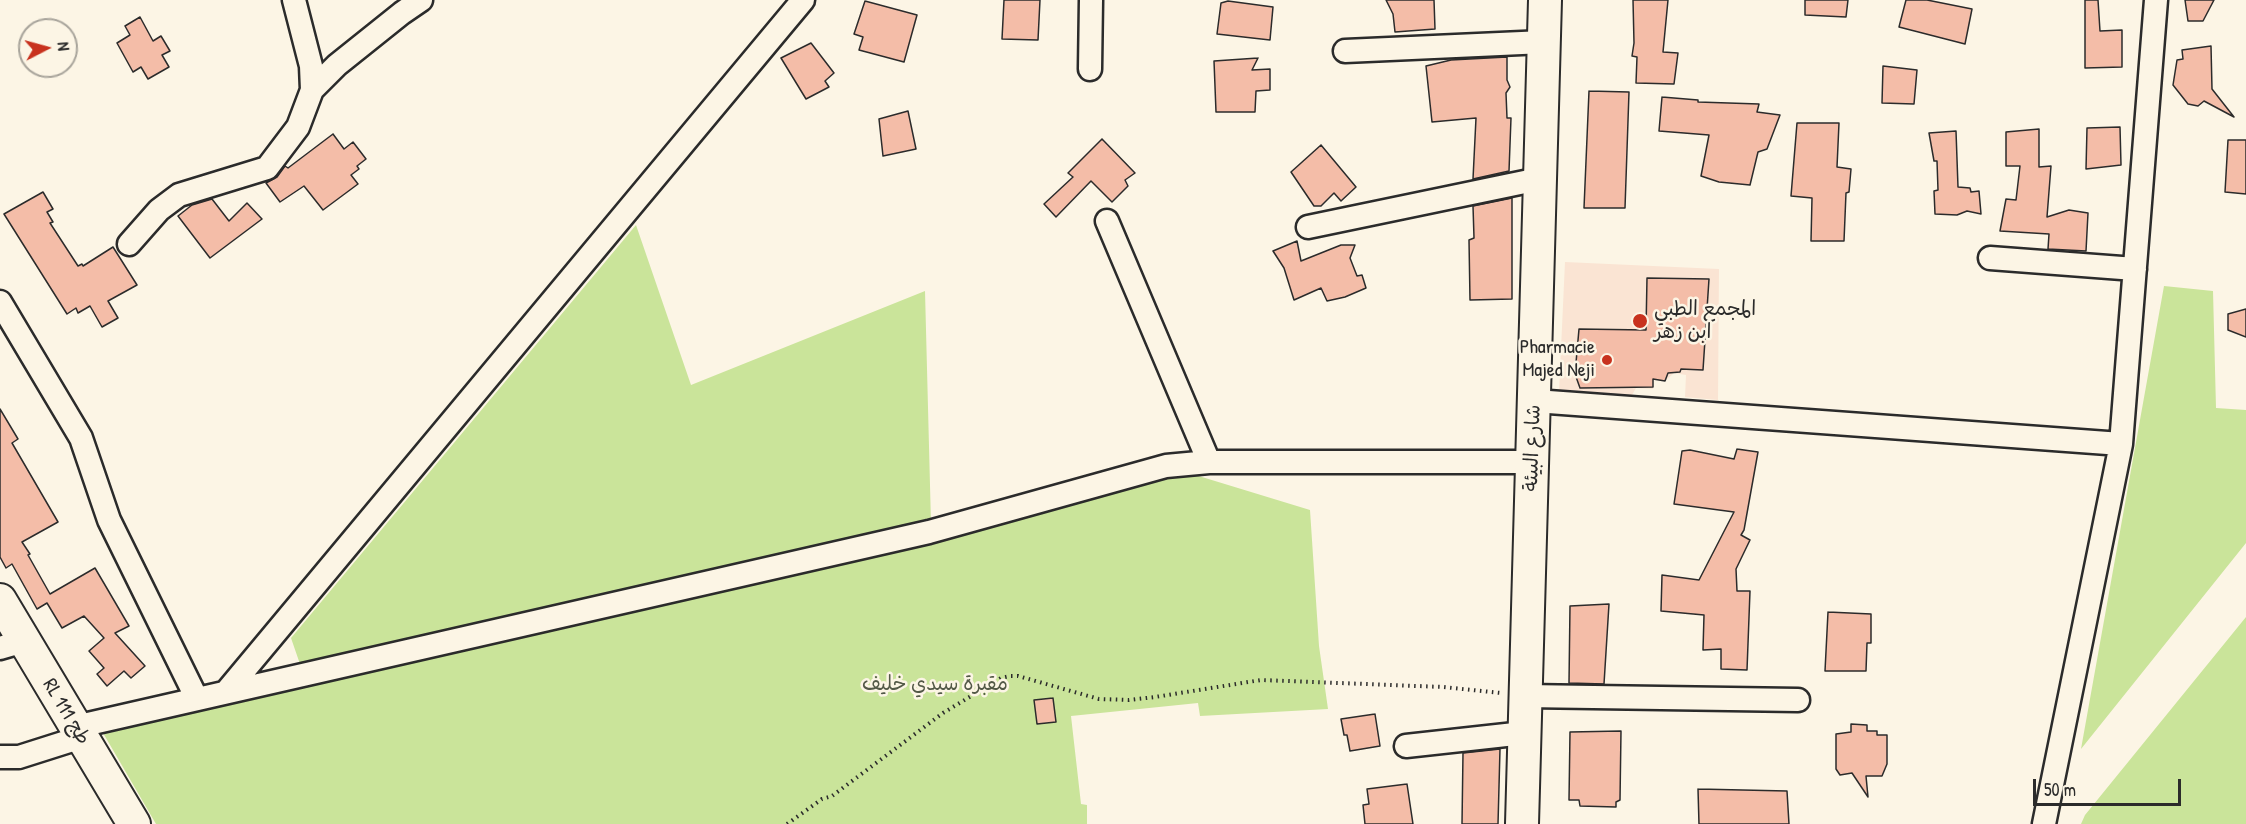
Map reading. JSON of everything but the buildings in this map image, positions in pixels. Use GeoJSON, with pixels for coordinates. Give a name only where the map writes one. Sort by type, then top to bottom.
{"type":"FeatureCollection","features":[{"type":"Feature","properties":{"kind":"street"},"geometry":{"type":"LineString","coordinates":[[129,244],[159,210],[179,195],[267,168],[298,127],[312,90],[311,66],[294,0]]}},
{"type":"Feature","properties":{"kind":"street"},"geometry":{"type":"LineString","coordinates":[[312,90],[337,65],[402,13],[422,0]]}},
{"type":"Feature","properties":{"kind":"street"},"geometry":{"type":"LineString","coordinates":[[226,692],[802,0]]}},
{"type":"Feature","properties":{"kind":"street"},"geometry":{"type":"LineString","coordinates":[[1090,69],[1091,0]]}},
{"type":"Feature","properties":{"kind":"street","name":"شارع البيئة"},"geometry":{"type":"LineString","coordinates":[[1522,824],[1545,0]]}},
{"type":"Feature","properties":{"kind":"street"},"geometry":{"type":"LineString","coordinates":[[2044,824],[2121,444],[2156,0]]}},
{"type":"Feature","properties":{"kind":"street"},"geometry":{"type":"LineString","coordinates":[[1345,51],[1544,42]]}},
{"type":"Feature","properties":{"kind":"street"},"geometry":{"type":"LineString","coordinates":[[1308,227],[1539,179]]}},
{"type":"Feature","properties":{"kind":"street"},"geometry":{"type":"LineString","coordinates":[[1107,221],[1209,462]]}},
{"type":"Feature","properties":{"kind":"street"},"geometry":{"type":"LineString","coordinates":[[1990,258],[2135,269]]}},
{"type":"Feature","properties":{"kind":"street"},"geometry":{"type":"LineString","coordinates":[[0,302],[81,438],[109,520],[196,699]]}},
{"type":"Feature","properties":{"kind":"street"},"geometry":{"type":"LineString","coordinates":[[1534,401],[2121,444]]}},
{"type":"Feature","properties":{"kind":"street"},"geometry":{"type":"LineString","coordinates":[[0,757],[19,757],[78,732],[196,699],[928,532],[1166,466],[1209,462],[1533,462]]}},
{"type":"Feature","properties":{"kind":"street","name":"RL طج 111"},"geometry":{"type":"LineString","coordinates":[[0,600],[12,644],[78,732],[132,823]]}},
{"type":"Feature","properties":{"kind":"street"},"geometry":{"type":"LineString","coordinates":[[1525,696],[1798,700]]}},
{"type":"Feature","properties":{"kind":"street"},"geometry":{"type":"LineString","coordinates":[[1406,746],[1524,733]]}},
{"type":"Feature","properties":{"kind":"path"},"geometry":{"type":"LineString","coordinates":[[786,824],[822,799],[832,796],[943,713],[1000,678],[1010,676],[1018,676],[1099,699],[1146,698],[1261,680],[1443,687],[1525,696]]}},
{"type":"Feature","properties":{"kind":"shaded area","name":"المجمع الطبي ابن زهر"},"geometry":{"type":"Polygon","coordinates":[[[1565,262],[1719,269],[1718,400],[1685,397],[1686,375],[1674,373],[1665,381],[1653,379],[1653,389],[1636,388],[1632,395],[1559,392],[1565,262]]]}},
{"type":"Feature","properties":{"kind":"green space"},"geometry":{"type":"Polygon","coordinates":[[[636,225],[691,385],[925,291],[931,524],[301,667],[291,638],[636,225]]]}},
{"type":"Feature","properties":{"kind":"green space"},"geometry":{"type":"Polygon","coordinates":[[[2164,286],[2213,291],[2216,408],[2246,410],[2246,543],[2081,749],[2164,286]]]}},
{"type":"Feature","properties":{"kind":"green space","name":"مقبرة سيدي خليف"},"geometry":{"type":"Polygon","coordinates":[[[1179,470],[1310,510],[1319,646],[1328,709],[1200,716],[1198,703],[1071,716],[1081,804],[1087,805],[1087,824],[156,824],[99,726],[851,562],[1179,470]]]}},
{"type":"Feature","properties":{"kind":"green space"},"geometry":{"type":"Polygon","coordinates":[[[2246,617],[2246,824],[2081,824],[2085,815],[2246,617]]]}},
{"type":"Feature","properties":{"kind":"place","name":"المجمع الطبي ابن زهر"},"geometry":{"type":"Point","coordinates":[1640,321]}},
{"type":"Feature","properties":{"kind":"place","name":"Pharmacie Majed Neji"},"geometry":{"type":"Point","coordinates":[1607,360]}}]}
